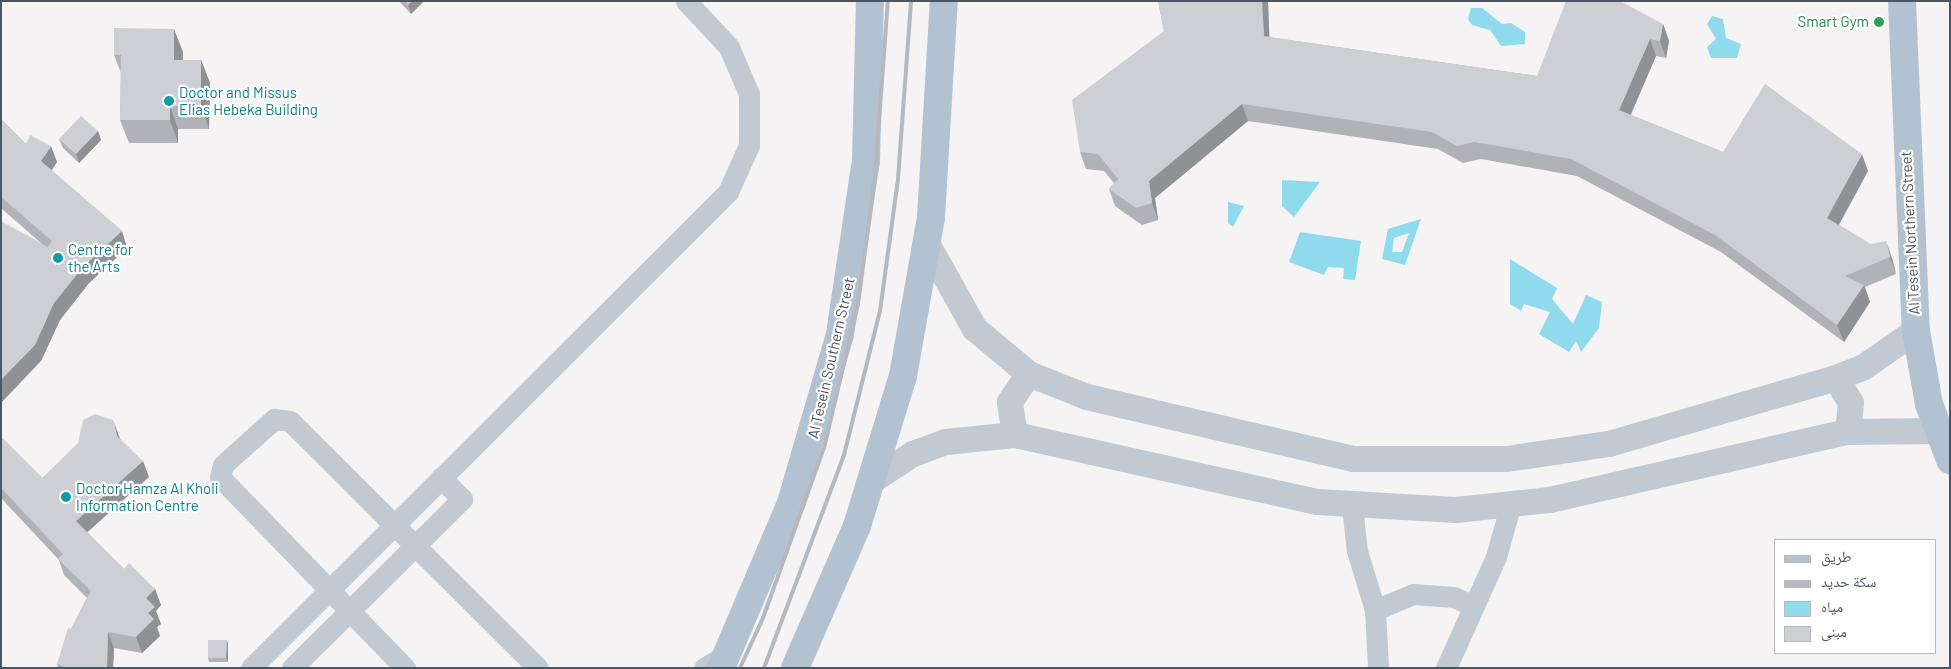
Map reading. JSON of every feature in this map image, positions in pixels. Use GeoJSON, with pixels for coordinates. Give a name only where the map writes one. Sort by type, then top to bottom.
{"type":"FeatureCollection","features":[{"type":"Feature","properties":{"kind":"main road","name":"Al Tesein Southern Street"},"geometry":{"type":"LineString","coordinates":[[724,661],[791,503],[840,334],[866,161],[870,1]]}},
{"type":"Feature","properties":{"kind":"main road"},"geometry":{"type":"LineString","coordinates":[[795,668],[873,480],[902,376],[928,245],[942,87],[944,1]]}},
{"type":"Feature","properties":{"kind":"main road","name":"Al Tesein Northern Street"},"geometry":{"type":"LineString","coordinates":[[1902,1],[1916,330],[1929,404],[1950,460]]}},
{"type":"Feature","properties":{"kind":"street"},"geometry":{"type":"LineString","coordinates":[[251,668],[327,590],[717,205],[737,177],[751,128],[744,77],[729,47],[686,1]]}},
{"type":"Feature","properties":{"kind":"street"},"geometry":{"type":"LineString","coordinates":[[928,245],[975,329],[1029,374],[1087,397],[1353,459],[1456,462],[1609,444],[1836,378],[1864,366],[1916,330]]}},
{"type":"Feature","properties":{"kind":"street"},"geometry":{"type":"LineString","coordinates":[[1015,435],[1010,402],[1029,374]]}},
{"type":"Feature","properties":{"kind":"street"},"geometry":{"type":"LineString","coordinates":[[1836,378],[1851,403],[1848,432]]}},
{"type":"Feature","properties":{"kind":"street"},"geometry":{"type":"LineString","coordinates":[[405,668],[327,590],[220,477],[222,465],[274,419],[283,418],[394,524],[528,665]]}},
{"type":"Feature","properties":{"kind":"street"},"geometry":{"type":"LineString","coordinates":[[873,480],[913,454],[946,442],[1015,435],[1259,491],[1352,506],[1456,510],[1510,507],[1848,432],[1939,431]]}},
{"type":"Feature","properties":{"kind":"street"},"geometry":{"type":"LineString","coordinates":[[276,641],[295,664],[349,611],[462,499],[441,478]]}},
{"type":"Feature","properties":{"kind":"street"},"geometry":{"type":"LineString","coordinates":[[1352,506],[1357,550],[1375,610],[1378,668]]}},
{"type":"Feature","properties":{"kind":"street"},"geometry":{"type":"LineString","coordinates":[[1446,668],[1496,557],[1510,507]]}},
{"type":"Feature","properties":{"kind":"street"},"geometry":{"type":"LineString","coordinates":[[1375,610],[1413,594],[1454,597],[1473,606]]}},
{"type":"Feature","properties":{"kind":"street"},"geometry":{"type":"LineString","coordinates":[[704,668],[724,661]]}},
{"type":"Feature","properties":{"kind":"water"},"geometry":{"type":"Polygon","coordinates":[[[1471,8],[1482,8],[1502,24],[1511,23],[1525,32],[1525,44],[1501,46],[1490,30],[1472,25],[1468,19],[1471,8]]]}},
{"type":"Feature","properties":{"kind":"water"},"geometry":{"type":"Polygon","coordinates":[[[1712,16],[1723,19],[1726,38],[1741,44],[1737,58],[1711,58],[1707,47],[1716,39],[1707,24],[1712,16]]]}},
{"type":"Feature","properties":{"kind":"water"},"geometry":{"type":"Polygon","coordinates":[[[1282,180],[1320,182],[1294,217],[1282,206],[1282,180]]]}},
{"type":"Feature","properties":{"kind":"water"},"geometry":{"type":"Polygon","coordinates":[[[1228,202],[1244,206],[1233,227],[1228,223],[1228,202]]]}},
{"type":"Feature","properties":{"kind":"water"},"geometry":{"type":"Polygon","coordinates":[[[1421,219],[1405,265],[1382,259],[1388,229],[1421,219]],[[1409,233],[1394,238],[1392,252],[1402,252],[1409,233]]]}},
{"type":"Feature","properties":{"kind":"water"},"geometry":{"type":"Polygon","coordinates":[[[1300,232],[1361,241],[1355,280],[1343,279],[1344,268],[1328,267],[1324,275],[1289,262],[1300,232]]]}},
{"type":"Feature","properties":{"kind":"water"},"geometry":{"type":"Polygon","coordinates":[[[1510,259],[1557,288],[1552,299],[1573,324],[1586,295],[1602,302],[1599,328],[1581,352],[1576,341],[1569,352],[1539,334],[1550,312],[1524,304],[1521,311],[1510,304],[1510,259]]]}},
{"type":"Feature","properties":{"kind":"building"},"geometry":{"type":"Polygon","coordinates":[[[1158,1],[1262,1],[1264,36],[1537,76],[1566,1],[1620,1],[1663,24],[1660,41],[1650,39],[1619,110],[1723,152],[1765,84],[1862,154],[1827,218],[1871,244],[1886,241],[1890,257],[1845,276],[1864,285],[1837,325],[1715,235],[1571,159],[1474,142],[1457,146],[1432,132],[1242,104],[1149,181],[1152,203],[1136,208],[1109,189],[1118,179],[1098,154],[1080,152],[1072,100],[1164,31],[1158,1]]]}},
{"type":"Feature","properties":{"kind":"building","name":"Doctor and Missus Elias Hebeka Building"},"geometry":{"type":"Polygon","coordinates":[[[114,28],[174,29],[174,60],[201,60],[201,106],[170,106],[170,120],[120,120],[121,55],[114,55],[114,28]]]}},
{"type":"Feature","properties":{"kind":"building"},"geometry":{"type":"Polygon","coordinates":[[[81,116],[98,131],[76,154],[59,139],[81,116]]]}},
{"type":"Feature","properties":{"kind":"building","name":"Centre for the Arts"},"geometry":{"type":"Polygon","coordinates":[[[1,119],[26,144],[30,135],[51,146],[41,161],[122,231],[83,267],[54,303],[35,345],[1,380],[1,221],[48,247],[52,241],[1,197],[1,119]]]}},
{"type":"Feature","properties":{"kind":"building"},"geometry":{"type":"Polygon","coordinates":[[[95,414],[113,420],[117,436],[143,461],[76,521],[124,569],[129,563],[155,589],[146,598],[155,607],[148,613],[154,619],[136,637],[108,632],[107,668],[67,668],[57,664],[68,628],[71,629],[91,591],[58,559],[63,554],[1,488],[1,437],[42,478],[78,443],[83,420],[95,414]]]}},
{"type":"Feature","properties":{"kind":"building"},"geometry":{"type":"Polygon","coordinates":[[[208,640],[227,640],[226,658],[208,658],[208,640]]]}},
{"type":"Feature","properties":{"kind":"railway"},"geometry":{"type":"LineString","coordinates":[[740,668],[763,618],[824,448],[858,304],[875,176],[888,1]]}},
{"type":"Feature","properties":{"kind":"railway"},"geometry":{"type":"LineString","coordinates":[[764,668],[844,455],[880,311],[898,179],[911,1]]}},
{"type":"Feature","properties":{"kind":"place","name":"Smart Gym"},"geometry":{"type":"Point","coordinates":[1879,22]}},
{"type":"Feature","properties":{"kind":"place","name":"Doctor and Missus Elias Hebeka Building"},"geometry":{"type":"Point","coordinates":[169,101]}},
{"type":"Feature","properties":{"kind":"place","name":"Centre for the Arts"},"geometry":{"type":"Point","coordinates":[58,258]}},
{"type":"Feature","properties":{"kind":"place","name":"Doctor Hamza Al Kholi Information Centre"},"geometry":{"type":"Point","coordinates":[66,497]}}]}
